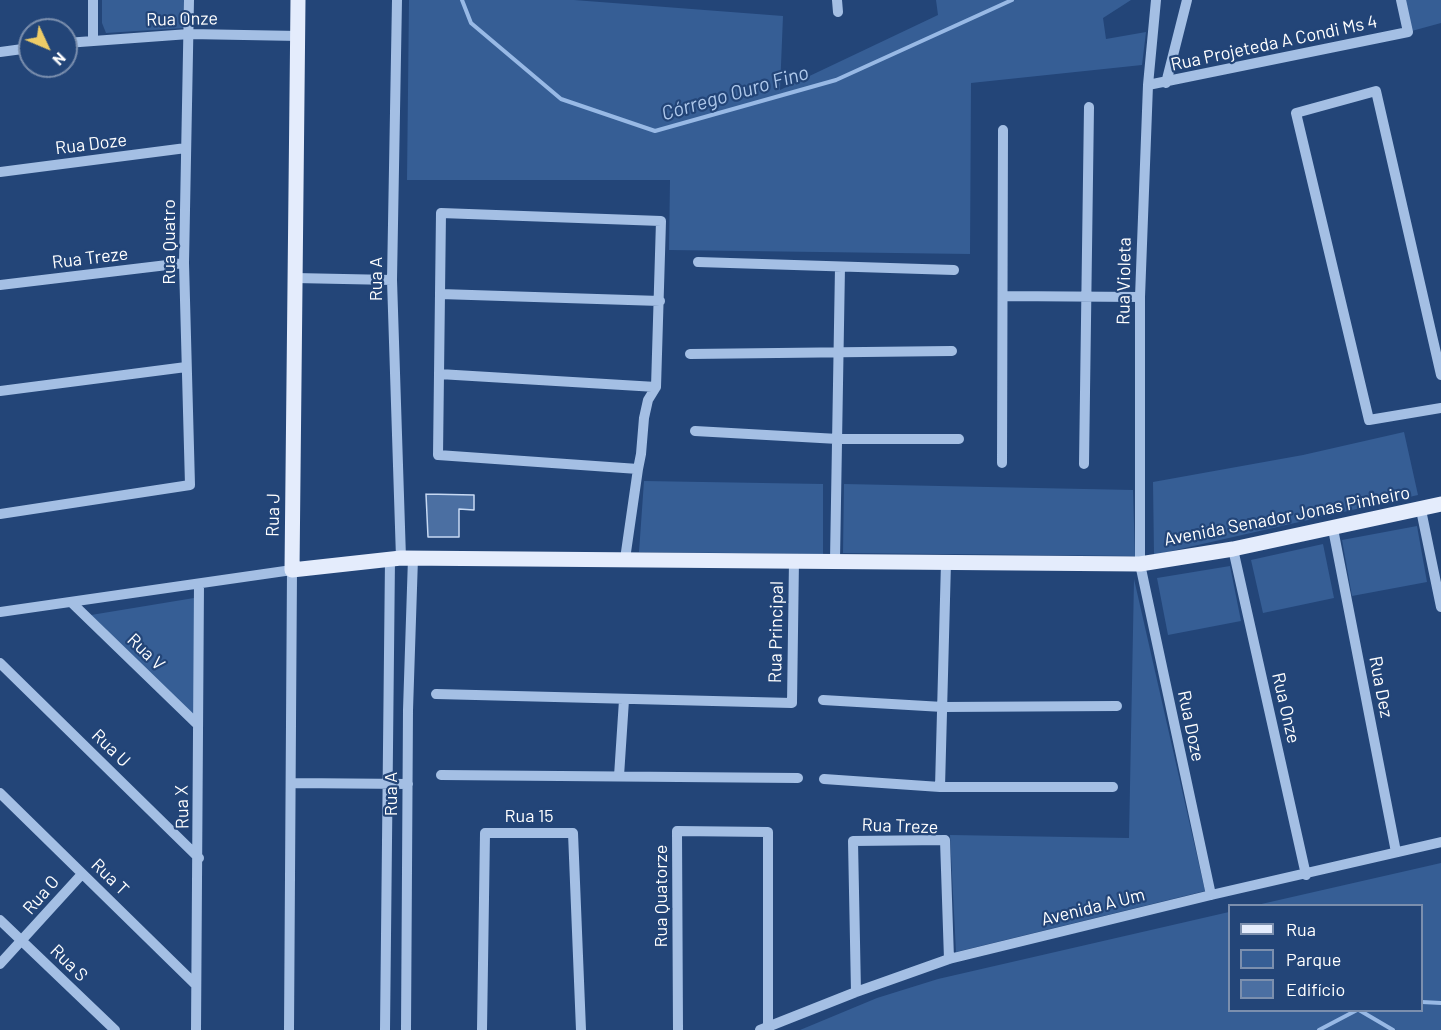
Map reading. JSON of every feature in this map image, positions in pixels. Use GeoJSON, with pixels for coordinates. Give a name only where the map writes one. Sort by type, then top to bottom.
{"type":"FeatureCollection","features":[{"type":"Feature","properties":{"kind":"main road","name":"Rua J"},"geometry":{"type":"LineString","coordinates":[[292,570],[298,0]]}},
{"type":"Feature","properties":{"kind":"main road","name":"Avenida Senador Jonas Pinheiro"},"geometry":{"type":"LineString","coordinates":[[401,558],[1140,564],[1233,549],[1441,504]]}},
{"type":"Feature","properties":{"kind":"main road"},"geometry":{"type":"LineString","coordinates":[[292,570],[401,558]]}},
{"type":"Feature","properties":{"kind":"street"},"geometry":{"type":"LineString","coordinates":[[93,0],[93,39]]}},
{"type":"Feature","properties":{"kind":"street","name":"Rua Quatro"},"geometry":{"type":"LineString","coordinates":[[0,514],[190,485],[184,263],[189,0]]}},
{"type":"Feature","properties":{"kind":"street","name":"Rua A"},"geometry":{"type":"LineString","coordinates":[[397,0],[392,280],[408,784],[406,1030]]}},
{"type":"Feature","properties":{"kind":"street"},"geometry":{"type":"LineString","coordinates":[[837,0],[838,12]]}},
{"type":"Feature","properties":{"kind":"street","name":"Rua Violeta"},"geometry":{"type":"LineString","coordinates":[[1140,564],[1140,297],[1148,85],[1156,0]]}},
{"type":"Feature","properties":{"kind":"street"},"geometry":{"type":"LineString","coordinates":[[1166,83],[1187,0]]}},
{"type":"Feature","properties":{"kind":"street","name":"Rua Projeteda A Condi Ms 4"},"geometry":{"type":"LineString","coordinates":[[1148,85],[1408,32],[1401,0]]}},
{"type":"Feature","properties":{"kind":"street","name":"Rua Onze"},"geometry":{"type":"LineString","coordinates":[[78,41],[189,34],[298,36]]}},
{"type":"Feature","properties":{"kind":"street"},"geometry":{"type":"LineString","coordinates":[[0,52],[18,50]]}},
{"type":"Feature","properties":{"kind":"street"},"geometry":{"type":"LineString","coordinates":[[1441,375],[1376,91],[1296,113],[1369,420],[1441,408]]}},
{"type":"Feature","properties":{"kind":"street"},"geometry":{"type":"LineString","coordinates":[[1084,464],[1089,107]]}},
{"type":"Feature","properties":{"kind":"street"},"geometry":{"type":"LineString","coordinates":[[1002,463],[1003,130]]}},
{"type":"Feature","properties":{"kind":"street","name":"Rua Doze"},"geometry":{"type":"LineString","coordinates":[[0,172],[186,148]]}},
{"type":"Feature","properties":{"kind":"street"},"geometry":{"type":"LineString","coordinates":[[625,559],[638,469],[644,418],[648,400],[656,387],[661,221],[441,213],[438,455],[638,469]]}},
{"type":"Feature","properties":{"kind":"street"},"geometry":{"type":"LineString","coordinates":[[698,262],[954,270]]}},
{"type":"Feature","properties":{"kind":"street","name":"Rua Treze"},"geometry":{"type":"LineString","coordinates":[[0,285],[184,263]]}},
{"type":"Feature","properties":{"kind":"street"},"geometry":{"type":"LineString","coordinates":[[835,560],[840,267]]}},
{"type":"Feature","properties":{"kind":"street"},"geometry":{"type":"LineString","coordinates":[[296,278],[392,280]]}},
{"type":"Feature","properties":{"kind":"street"},"geometry":{"type":"LineString","coordinates":[[440,294],[660,302]]}},
{"type":"Feature","properties":{"kind":"street"},"geometry":{"type":"LineString","coordinates":[[1003,296],[1140,297]]}},
{"type":"Feature","properties":{"kind":"street"},"geometry":{"type":"LineString","coordinates":[[690,354],[952,351]]}},
{"type":"Feature","properties":{"kind":"street"},"geometry":{"type":"LineString","coordinates":[[0,391],[186,368]]}},
{"type":"Feature","properties":{"kind":"street"},"geometry":{"type":"LineString","coordinates":[[439,374],[656,387]]}},
{"type":"Feature","properties":{"kind":"street"},"geometry":{"type":"LineString","coordinates":[[695,431],[838,439],[959,439]]}},
{"type":"Feature","properties":{"kind":"street"},"geometry":{"type":"LineString","coordinates":[[1421,510],[1441,606]]}},
{"type":"Feature","properties":{"kind":"street","name":"Rua Dez"},"geometry":{"type":"LineString","coordinates":[[1333,529],[1396,852]]}},
{"type":"Feature","properties":{"kind":"street","name":"Rua Onze"},"geometry":{"type":"LineString","coordinates":[[1233,549],[1306,875]]}},
{"type":"Feature","properties":{"kind":"street","name":"Rua A"},"geometry":{"type":"LineString","coordinates":[[385,1030],[388,783],[401,558]]}},
{"type":"Feature","properties":{"kind":"street","name":"Rua Principal"},"geometry":{"type":"LineString","coordinates":[[624,700],[792,703],[794,560]]}},
{"type":"Feature","properties":{"kind":"street"},"geometry":{"type":"LineString","coordinates":[[940,787],[946,562]]}},
{"type":"Feature","properties":{"kind":"street","name":"Rua Doze"},"geometry":{"type":"LineString","coordinates":[[1140,564],[1211,895]]}},
{"type":"Feature","properties":{"kind":"street"},"geometry":{"type":"LineString","coordinates":[[0,612],[292,570]]}},
{"type":"Feature","properties":{"kind":"street","name":"Rua J"},"geometry":{"type":"LineString","coordinates":[[290,1030],[292,570]]}},
{"type":"Feature","properties":{"kind":"street","name":"Rua X"},"geometry":{"type":"LineString","coordinates":[[196,1030],[199,858],[199,584]]}},
{"type":"Feature","properties":{"kind":"street","name":"Rua V"},"geometry":{"type":"LineString","coordinates":[[71,602],[198,725]]}},
{"type":"Feature","properties":{"kind":"street","name":"Rua U"},"geometry":{"type":"LineString","coordinates":[[0,663],[199,858]]}},
{"type":"Feature","properties":{"kind":"street"},"geometry":{"type":"LineString","coordinates":[[436,694],[624,700],[619,776]]}},
{"type":"Feature","properties":{"kind":"street"},"geometry":{"type":"LineString","coordinates":[[823,700],[943,706],[1117,706]]}},
{"type":"Feature","properties":{"kind":"street"},"geometry":{"type":"LineString","coordinates":[[441,775],[798,778]]}},
{"type":"Feature","properties":{"kind":"street"},"geometry":{"type":"LineString","coordinates":[[824,779],[940,787],[1113,787]]}},
{"type":"Feature","properties":{"kind":"street"},"geometry":{"type":"LineString","coordinates":[[292,783],[408,784]]}},
{"type":"Feature","properties":{"kind":"street","name":"Rua T"},"geometry":{"type":"LineString","coordinates":[[0,793],[196,985]]}},
{"type":"Feature","properties":{"kind":"street","name":"Rua Quatorze"},"geometry":{"type":"LineString","coordinates":[[678,1030],[677,831],[768,831],[764,1028]]}},
{"type":"Feature","properties":{"kind":"street","name":"Rua 15"},"geometry":{"type":"LineString","coordinates":[[482,1030],[485,833],[573,833],[581,1030]]}},
{"type":"Feature","properties":{"kind":"street","name":"Rua Treze"},"geometry":{"type":"LineString","coordinates":[[856,992],[854,841],[945,840],[949,959]]}},
{"type":"Feature","properties":{"kind":"street","name":"Avenida A Um"},"geometry":{"type":"LineString","coordinates":[[764,1028],[949,959],[1441,842]]}},
{"type":"Feature","properties":{"kind":"street","name":"Rua O"},"geometry":{"type":"LineString","coordinates":[[0,964],[82,874]]}},
{"type":"Feature","properties":{"kind":"street"},"geometry":{"type":"LineString","coordinates":[[387,898],[407,897]]}},
{"type":"Feature","properties":{"kind":"street","name":"Rua S"},"geometry":{"type":"LineString","coordinates":[[0,920],[115,1030]]}},
{"type":"Feature","properties":{"kind":"green space"},"geometry":{"type":"Polygon","coordinates":[[[102,0],[184,0],[184,28],[106,33],[102,23],[102,0]]]}},
{"type":"Feature","properties":{"kind":"green space"},"geometry":{"type":"Polygon","coordinates":[[[409,0],[574,0],[783,16],[780,90],[938,15],[936,0],[1131,0],[1103,18],[1106,39],[1146,32],[1142,65],[971,83],[970,254],[669,250],[670,180],[407,180],[409,0]]]}},
{"type":"Feature","properties":{"kind":"green space"},"geometry":{"type":"Polygon","coordinates":[[[1401,0],[1441,0],[1441,23],[1408,32],[1401,0]]]}},
{"type":"Feature","properties":{"kind":"green space"},"geometry":{"type":"Polygon","coordinates":[[[1404,432],[1418,495],[1154,555],[1153,482],[1303,455],[1404,432]]]}},
{"type":"Feature","properties":{"kind":"green space"},"geometry":{"type":"Polygon","coordinates":[[[644,481],[823,484],[823,554],[639,552],[644,481]]]}},
{"type":"Feature","properties":{"kind":"green space"},"geometry":{"type":"Polygon","coordinates":[[[844,484],[1133,490],[1135,556],[843,553],[844,484]]]}},
{"type":"Feature","properties":{"kind":"green space"},"geometry":{"type":"Polygon","coordinates":[[[1417,526],[1427,582],[1352,596],[1342,540],[1417,526]]]}},
{"type":"Feature","properties":{"kind":"green space"},"geometry":{"type":"Polygon","coordinates":[[[1323,544],[1334,598],[1263,613],[1251,560],[1323,544]]]}},
{"type":"Feature","properties":{"kind":"green space"},"geometry":{"type":"Polygon","coordinates":[[[1230,566],[1241,621],[1168,635],[1157,578],[1230,566]]]}},
{"type":"Feature","properties":{"kind":"green space"},"geometry":{"type":"Polygon","coordinates":[[[1134,579],[1205,891],[956,952],[950,835],[1129,838],[1134,579]]]}},
{"type":"Feature","properties":{"kind":"green space"},"geometry":{"type":"Polygon","coordinates":[[[194,598],[194,716],[91,615],[194,598]]]}},
{"type":"Feature","properties":{"kind":"green space"},"geometry":{"type":"Polygon","coordinates":[[[1441,863],[1441,1030],[800,1030],[877,998],[938,979],[1228,912],[1228,1012],[1423,1012],[1423,904],[1261,904],[1441,863]]]}},
{"type":"Feature","properties":{"kind":"building"},"geometry":{"type":"Polygon","coordinates":[[[426,494],[474,495],[474,510],[459,509],[459,537],[428,537],[426,494]]]}},
{"type":"Feature","properties":{"kind":"waterway","name":"Córrego Ouro Fino"},"geometry":{"type":"LineString","coordinates":[[462,0],[471,23],[561,99],[655,131],[836,80],[1012,0]]}},
{"type":"Feature","properties":{"kind":"waterway"},"geometry":{"type":"LineString","coordinates":[[1423,1002],[1441,1003]]}},
{"type":"Feature","properties":{"kind":"waterway"},"geometry":{"type":"LineString","coordinates":[[1319,1030],[1353,1012]]}},
{"type":"Feature","properties":{"kind":"waterway"},"geometry":{"type":"LineString","coordinates":[[1362,1012],[1393,1030]]}}]}
